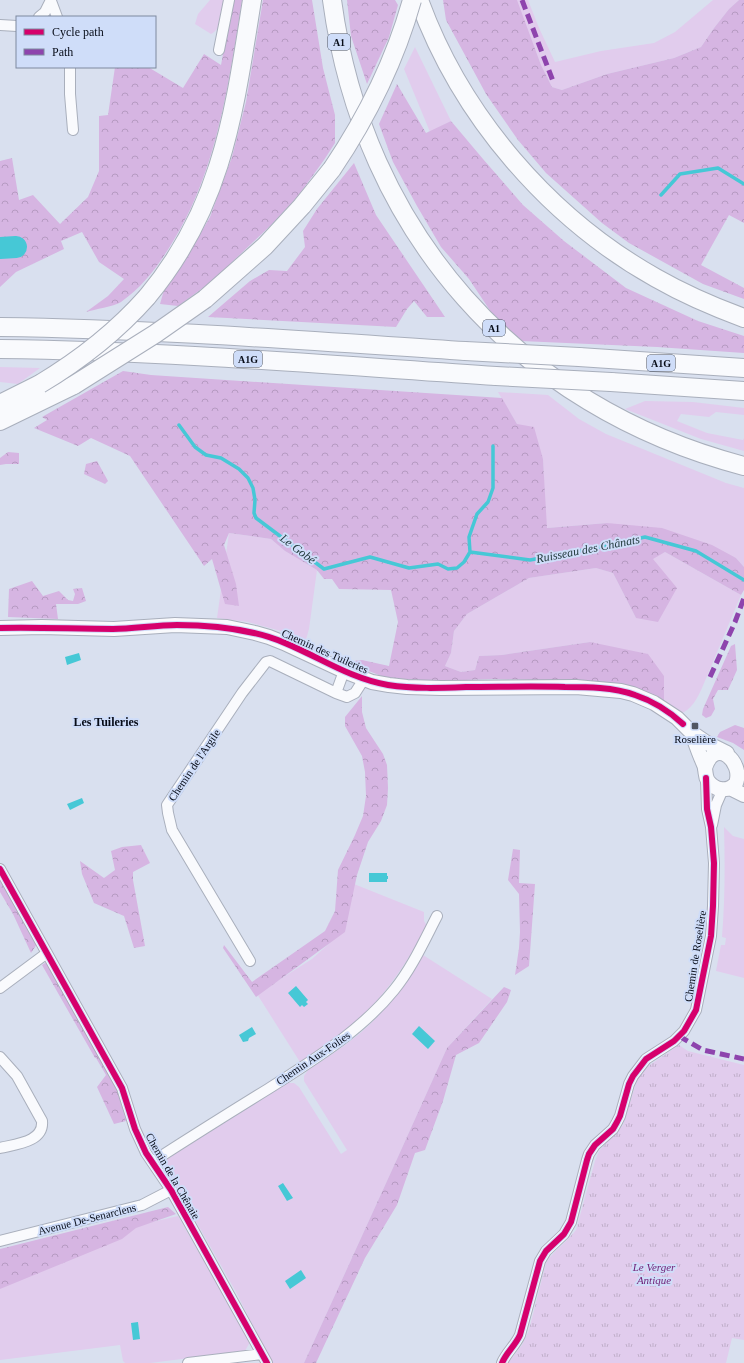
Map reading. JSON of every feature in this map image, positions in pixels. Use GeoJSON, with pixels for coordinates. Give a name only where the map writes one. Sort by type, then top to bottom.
{"type":"FeatureCollection","features":[{"type":"Feature","properties":{"kind":"highway"},"geometry":{"type":"LineString","coordinates":[[0,404],[40,384],[95,347],[121,324],[147,297],[182,250],[200,216],[215,180],[224,152],[235,106],[252,0]]}},
{"type":"Feature","properties":{"kind":"highway","name":"A1"},"geometry":{"type":"LineString","coordinates":[[332,0],[340,51],[348,83],[365,132],[383,175],[398,204],[432,258],[452,284],[497,332],[533,364],[572,391],[629,424],[676,445],[720,460],[744,466]]}},
{"type":"Feature","properties":{"kind":"highway"},"geometry":{"type":"LineString","coordinates":[[0,421],[74,385],[142,343],[204,299],[269,241],[302,206],[332,169],[349,143],[375,96],[400,38],[412,0]]}},
{"type":"Feature","properties":{"kind":"highway"},"geometry":{"type":"LineString","coordinates":[[419,0],[437,43],[469,100],[487,127],[507,152],[528,177],[551,200],[601,242],[649,274],[685,294],[744,318]]}},
{"type":"Feature","properties":{"kind":"highway","name":"A1G"},"geometry":{"type":"LineString","coordinates":[[0,327],[110,329],[240,336],[744,368]]}},
{"type":"Feature","properties":{"kind":"highway","name":"A1G"},"geometry":{"type":"LineString","coordinates":[[0,349],[100,351],[154,354],[744,391]]}},
{"type":"Feature","properties":{"kind":"street"},"geometry":{"type":"LineString","coordinates":[[40,16],[45,12],[51,0]]}},
{"type":"Feature","properties":{"kind":"street"},"geometry":{"type":"LineString","coordinates":[[51,0],[57,16]]}},
{"type":"Feature","properties":{"kind":"street"},"geometry":{"type":"LineString","coordinates":[[219,50],[229,0]]}},
{"type":"Feature","properties":{"kind":"street"},"geometry":{"type":"LineString","coordinates":[[0,25],[16,26]]}},
{"type":"Feature","properties":{"kind":"street"},"geometry":{"type":"LineString","coordinates":[[70,68],[70,94],[73,130]]}},
{"type":"Feature","properties":{"kind":"street","name":"Chemin des Tuileries"},"geometry":{"type":"LineString","coordinates":[[0,628],[42,627],[114,629],[175,625],[227,627],[255,633],[284,642],[344,671],[364,679],[389,685],[407,687],[576,687],[621,691],[633,694],[654,703],[677,718],[691,732],[706,743],[727,753]]}},
{"type":"Feature","properties":{"kind":"street","name":"Chemin de l'Argile"},"geometry":{"type":"LineString","coordinates":[[250,962],[172,830],[167,805],[242,693],[266,662],[270,661],[347,697],[355,693],[361,686],[364,679]]}},
{"type":"Feature","properties":{"kind":"street"},"geometry":{"type":"LineString","coordinates":[[336,693],[344,671]]}},
{"type":"Feature","properties":{"kind":"street","name":"Chemin des Tuileries"},"geometry":{"type":"LineString","coordinates":[[691,732],[706,773]]}},
{"type":"Feature","properties":{"kind":"street"},"geometry":{"type":"LineString","coordinates":[[727,789],[735,785],[743,773],[737,759],[727,753],[715,755],[710,758],[707,763],[706,773],[713,786],[744,795]]}},
{"type":"Feature","properties":{"kind":"street","name":"Chemin de Roselière"},"geometry":{"type":"LineString","coordinates":[[502,1363],[520,1336],[540,1261],[546,1251],[564,1234],[572,1222],[587,1160],[592,1149],[613,1129],[620,1116],[629,1084],[637,1071],[646,1060],[674,1041],[684,1031],[696,1010],[711,936],[713,906],[714,863],[711,827],[707,809],[706,773]]}},
{"type":"Feature","properties":{"kind":"street","name":"Chemin de Roselière"},"geometry":{"type":"LineString","coordinates":[[711,827],[716,805],[727,789]]}},
{"type":"Feature","properties":{"kind":"street","name":"Chemin de la Chênaie"},"geometry":{"type":"LineString","coordinates":[[0,869],[122,1088],[135,1129],[152,1162],[171,1190],[264,1358]]}},
{"type":"Feature","properties":{"kind":"street","name":"Chemin Aux-Folies"},"geometry":{"type":"LineString","coordinates":[[152,1162],[295,1072],[339,1043],[355,1030],[370,1017],[395,990],[416,957],[436,916]]}},
{"type":"Feature","properties":{"kind":"street"},"geometry":{"type":"LineString","coordinates":[[0,988],[46,953]]}},
{"type":"Feature","properties":{"kind":"street"},"geometry":{"type":"LineString","coordinates":[[0,1057],[17,1076],[40,1117],[42,1125],[40,1133],[34,1138],[0,1148]]}},
{"type":"Feature","properties":{"kind":"street","name":"Avenue De-Senarclens"},"geometry":{"type":"LineString","coordinates":[[0,1241],[142,1204],[171,1190]]}},
{"type":"Feature","properties":{"kind":"street"},"geometry":{"type":"LineString","coordinates":[[188,1363],[264,1358]]}},
{"type":"Feature","properties":{"kind":"green space"},"geometry":{"type":"Polygon","coordinates":[[[210,0],[226,0],[220,24],[215,32],[211,34],[195,24],[198,14],[210,0]]]}},
{"type":"Feature","properties":{"kind":"green space"},"geometry":{"type":"Polygon","coordinates":[[[233,0],[242,0],[228,84],[218,128],[213,149],[199,189],[181,228],[169,248],[159,264],[142,284],[121,302],[86,312],[108,296],[124,279],[99,262],[82,232],[61,241],[64,249],[16,272],[0,287],[0,161],[12,158],[19,200],[33,195],[60,224],[88,197],[99,171],[99,116],[108,115],[115,68],[150,68],[183,88],[204,54],[221,65],[233,0]]]}},
{"type":"Feature","properties":{"kind":"green space"},"geometry":{"type":"Polygon","coordinates":[[[263,0],[312,0],[323,68],[335,115],[335,143],[298,196],[270,226],[211,282],[178,306],[160,304],[164,290],[185,260],[210,217],[232,157],[246,102],[263,0]]]}},
{"type":"Feature","properties":{"kind":"green space"},"geometry":{"type":"Polygon","coordinates":[[[347,0],[395,0],[398,5],[389,37],[367,84],[351,36],[347,0]]]}},
{"type":"Feature","properties":{"kind":"green space"},"geometry":{"type":"Polygon","coordinates":[[[443,0],[517,0],[541,65],[552,87],[562,90],[607,74],[674,58],[701,47],[729,9],[739,0],[744,0],[744,223],[729,215],[701,265],[744,288],[744,299],[703,284],[629,243],[602,223],[546,173],[518,140],[486,94],[446,20],[443,0]]]}},
{"type":"Feature","properties":{"kind":"green space"},"geometry":{"type":"Polygon","coordinates":[[[516,0],[528,0],[555,62],[601,51],[654,43],[675,32],[713,0],[739,0],[729,9],[701,47],[674,58],[607,74],[562,90],[552,87],[541,65],[516,0]]]}},
{"type":"Feature","properties":{"kind":"green space"},"geometry":{"type":"Polygon","coordinates":[[[415,47],[451,121],[430,132],[404,69],[415,47]]]}},
{"type":"Feature","properties":{"kind":"green space"},"geometry":{"type":"Polygon","coordinates":[[[397,84],[426,133],[451,121],[523,205],[564,241],[626,288],[698,321],[744,336],[744,353],[657,347],[521,341],[497,321],[469,279],[441,247],[393,162],[379,124],[397,84]]]}},
{"type":"Feature","properties":{"kind":"green space"},"geometry":{"type":"Polygon","coordinates":[[[354,163],[376,215],[445,317],[427,317],[414,301],[407,309],[396,327],[208,317],[250,281],[269,270],[287,271],[305,247],[303,231],[317,209],[354,163]]]}},
{"type":"Feature","properties":{"kind":"green space"},"geometry":{"type":"Polygon","coordinates":[[[0,367],[40,368],[18,384],[0,382],[0,367]]]}},
{"type":"Feature","properties":{"kind":"green space"},"geometry":{"type":"Polygon","coordinates":[[[123,371],[151,375],[502,398],[517,424],[534,427],[543,459],[547,528],[607,523],[662,528],[712,545],[736,558],[744,567],[744,590],[741,595],[665,552],[653,559],[677,588],[658,622],[636,618],[613,573],[596,568],[529,578],[467,614],[454,631],[451,653],[445,666],[461,672],[475,670],[479,656],[502,655],[590,642],[648,654],[664,676],[664,701],[642,690],[581,681],[492,679],[439,681],[386,678],[347,662],[362,660],[389,666],[398,622],[391,590],[339,589],[332,579],[324,579],[317,570],[285,551],[271,539],[229,533],[224,545],[236,584],[239,606],[225,604],[212,559],[204,566],[130,456],[91,438],[78,446],[34,428],[47,420],[42,417],[123,371]]]}},
{"type":"Feature","properties":{"kind":"green space"},"geometry":{"type":"Polygon","coordinates":[[[498,392],[548,395],[579,419],[606,434],[726,483],[744,488],[744,567],[736,558],[607,523],[546,528],[543,459],[517,424],[498,392]]]}},
{"type":"Feature","properties":{"kind":"green space"},"geometry":{"type":"Polygon","coordinates":[[[645,401],[693,402],[744,408],[744,415],[716,412],[709,417],[681,414],[677,421],[707,433],[743,440],[744,438],[744,451],[701,439],[625,409],[645,401]]]}},
{"type":"Feature","properties":{"kind":"green space"},"geometry":{"type":"Polygon","coordinates":[[[8,452],[19,453],[19,464],[0,465],[0,458],[8,452]]]}},
{"type":"Feature","properties":{"kind":"green space"},"geometry":{"type":"Polygon","coordinates":[[[97,461],[108,481],[105,484],[84,474],[86,464],[97,461]]]}},
{"type":"Feature","properties":{"kind":"green space"},"geometry":{"type":"Polygon","coordinates":[[[229,533],[271,539],[285,551],[317,570],[309,629],[305,643],[281,631],[248,622],[217,618],[229,533]]]}},
{"type":"Feature","properties":{"kind":"green space"},"geometry":{"type":"Polygon","coordinates":[[[665,552],[741,595],[700,692],[694,703],[684,712],[680,714],[664,701],[664,676],[590,642],[502,655],[479,656],[475,670],[461,672],[445,666],[451,653],[454,631],[467,614],[529,578],[596,568],[613,573],[636,618],[652,558],[665,552]]]}},
{"type":"Feature","properties":{"kind":"green space"},"geometry":{"type":"Polygon","coordinates":[[[32,581],[43,596],[59,591],[68,600],[73,601],[75,594],[73,589],[82,588],[86,601],[78,604],[56,604],[58,619],[8,617],[9,589],[32,581]]]}},
{"type":"Feature","properties":{"kind":"green space"},"geometry":{"type":"Polygon","coordinates":[[[735,644],[737,670],[728,690],[718,690],[713,699],[715,709],[711,716],[706,718],[702,715],[703,709],[731,646],[735,644]]]}},
{"type":"Feature","properties":{"kind":"green space"},"geometry":{"type":"Polygon","coordinates":[[[362,696],[362,712],[366,728],[383,754],[387,765],[387,805],[381,821],[368,842],[357,875],[345,932],[256,997],[223,948],[224,945],[252,982],[325,931],[335,911],[338,870],[363,816],[366,796],[365,772],[362,756],[345,726],[345,717],[362,696]]]}},
{"type":"Feature","properties":{"kind":"green space"},"geometry":{"type":"Polygon","coordinates":[[[735,725],[744,728],[744,750],[733,743],[717,737],[720,732],[735,725]]]}},
{"type":"Feature","properties":{"kind":"green space"},"geometry":{"type":"Polygon","coordinates":[[[724,827],[733,836],[744,839],[744,978],[716,971],[721,945],[725,945],[726,938],[722,937],[724,909],[724,827]]]}},
{"type":"Feature","properties":{"kind":"green space"},"geometry":{"type":"Polygon","coordinates":[[[141,845],[150,863],[133,872],[133,880],[145,946],[134,948],[124,916],[94,903],[82,874],[80,861],[104,878],[115,870],[111,851],[122,847],[141,845]]]}},
{"type":"Feature","properties":{"kind":"green space"},"geometry":{"type":"Polygon","coordinates":[[[513,849],[520,850],[519,883],[535,884],[529,966],[515,975],[520,932],[519,894],[508,880],[513,849]]]}},
{"type":"Feature","properties":{"kind":"green space"},"geometry":{"type":"Polygon","coordinates":[[[0,878],[37,944],[31,953],[13,914],[0,892],[0,878]]]}},
{"type":"Feature","properties":{"kind":"green space"},"geometry":{"type":"Polygon","coordinates":[[[354,884],[424,912],[424,921],[427,926],[403,966],[385,991],[365,1014],[327,1045],[300,1062],[257,994],[312,959],[343,931],[354,884]]]}},
{"type":"Feature","properties":{"kind":"green space"},"geometry":{"type":"Polygon","coordinates":[[[423,955],[492,999],[447,1048],[304,1363],[272,1363],[236,1292],[201,1230],[164,1170],[164,1164],[168,1158],[288,1083],[294,1083],[299,1087],[341,1154],[347,1150],[304,1081],[304,1076],[308,1070],[352,1040],[377,1017],[402,987],[423,955]]]}},
{"type":"Feature","properties":{"kind":"green space"},"geometry":{"type":"Polygon","coordinates":[[[45,963],[48,964],[117,1090],[126,1121],[114,1124],[97,1087],[106,1075],[42,965],[45,963]]]}},
{"type":"Feature","properties":{"kind":"green space"},"geometry":{"type":"Polygon","coordinates":[[[504,987],[511,990],[507,1002],[479,1043],[456,1055],[443,1101],[425,1150],[415,1153],[397,1205],[365,1258],[316,1363],[304,1363],[447,1048],[504,987]]]}},
{"type":"Feature","properties":{"kind":"green space","name":"Le Verger Antique"},"geometry":{"type":"Polygon","coordinates":[[[679,1045],[688,1051],[744,1065],[744,1340],[732,1338],[726,1363],[508,1363],[522,1345],[529,1330],[546,1263],[576,1230],[599,1151],[623,1125],[637,1080],[647,1067],[679,1045]]]}},
{"type":"Feature","properties":{"kind":"green space"},"geometry":{"type":"Polygon","coordinates":[[[168,1207],[176,1214],[136,1228],[122,1239],[0,1289],[0,1249],[168,1207]]]}},
{"type":"Feature","properties":{"kind":"green space"},"geometry":{"type":"Polygon","coordinates":[[[178,1216],[250,1342],[245,1351],[150,1363],[125,1363],[123,1361],[120,1345],[0,1360],[0,1258],[178,1216]]]}},
{"type":"Feature","properties":{"kind":"water"},"geometry":{"type":"Polygon","coordinates":[[[79,653],[81,660],[67,665],[65,657],[79,653]]]}},
{"type":"Feature","properties":{"kind":"water"},"geometry":{"type":"Polygon","coordinates":[[[82,798],[84,803],[70,810],[67,804],[82,798]]]}},
{"type":"Feature","properties":{"kind":"water"},"geometry":{"type":"Polygon","coordinates":[[[369,873],[387,873],[387,882],[369,882],[369,873]]]}},
{"type":"Feature","properties":{"kind":"water"},"geometry":{"type":"Polygon","coordinates":[[[296,986],[308,1000],[306,1002],[308,1004],[304,1007],[302,1005],[300,1007],[288,993],[296,986]]]}},
{"type":"Feature","properties":{"kind":"water"},"geometry":{"type":"Polygon","coordinates":[[[419,1026],[435,1041],[428,1049],[412,1034],[419,1026]]]}},
{"type":"Feature","properties":{"kind":"water"},"geometry":{"type":"Polygon","coordinates":[[[252,1027],[256,1034],[249,1038],[248,1041],[243,1042],[239,1035],[252,1027]]]}},
{"type":"Feature","properties":{"kind":"water"},"geometry":{"type":"Polygon","coordinates":[[[283,1183],[293,1198],[287,1201],[278,1186],[283,1183]]]}},
{"type":"Feature","properties":{"kind":"water"},"geometry":{"type":"Polygon","coordinates":[[[301,1270],[306,1278],[290,1289],[285,1281],[301,1270]]]}},
{"type":"Feature","properties":{"kind":"water"},"geometry":{"type":"Polygon","coordinates":[[[138,1322],[140,1339],[133,1340],[131,1323],[138,1322]]]}},
{"type":"Feature","properties":{"kind":"waterway","name":"Le Gobé"},"geometry":{"type":"LineString","coordinates":[[661,195],[680,174],[718,168],[744,184]]}},
{"type":"Feature","properties":{"kind":"waterway"},"geometry":{"type":"LineString","coordinates":[[0,248],[16,247]]}},
{"type":"Feature","properties":{"kind":"waterway","name":"Le Gobé"},"geometry":{"type":"LineString","coordinates":[[179,425],[195,447],[206,455],[221,458],[239,469],[248,478],[253,488],[255,500],[254,513],[256,518],[324,569],[370,557],[409,568],[438,564],[448,569],[457,568],[464,562],[470,552],[469,537],[477,514],[488,502],[493,488],[493,446]]}},
{"type":"Feature","properties":{"kind":"waterway","name":"Ruisseau des Chânats"},"geometry":{"type":"LineString","coordinates":[[470,552],[530,560],[645,537],[696,551],[744,580]]}},
{"type":"Feature","properties":{"kind":"marked path"},"geometry":{"type":"LineString","coordinates":[[522,0],[553,81]]}},
{"type":"Feature","properties":{"kind":"marked path"},"geometry":{"type":"LineString","coordinates":[[710,677],[735,622],[744,598]]}},
{"type":"Feature","properties":{"kind":"marked path"},"geometry":{"type":"LineString","coordinates":[[679,1036],[703,1050],[744,1059]]}},
{"type":"Feature","properties":{"kind":"cycle path"},"geometry":{"type":"LineString","coordinates":[[0,628],[113,629],[177,625],[225,628],[254,633],[271,638],[288,644],[353,675],[388,685],[427,688],[591,687],[609,689],[627,692],[648,700],[672,715],[683,724]]}},
{"type":"Feature","properties":{"kind":"cycle path"},"geometry":{"type":"LineString","coordinates":[[502,1363],[520,1335],[540,1261],[546,1251],[564,1234],[571,1222],[589,1154],[595,1145],[613,1129],[617,1122],[633,1076],[646,1059],[674,1041],[684,1031],[696,1010],[711,936],[713,906],[714,863],[711,827],[707,809],[706,778]]}},
{"type":"Feature","properties":{"kind":"cycle path"},"geometry":{"type":"LineString","coordinates":[[0,869],[122,1088],[135,1129],[146,1153],[171,1190],[267,1363]]}},
{"type":"Feature","properties":{"kind":"place","name":"Roselière"},"geometry":{"type":"Point","coordinates":[695,726]}},
{"type":"Feature","properties":{"kind":"district","name":"Les Tuileries"},"geometry":{"type":"Point","coordinates":[106,722]}}]}
